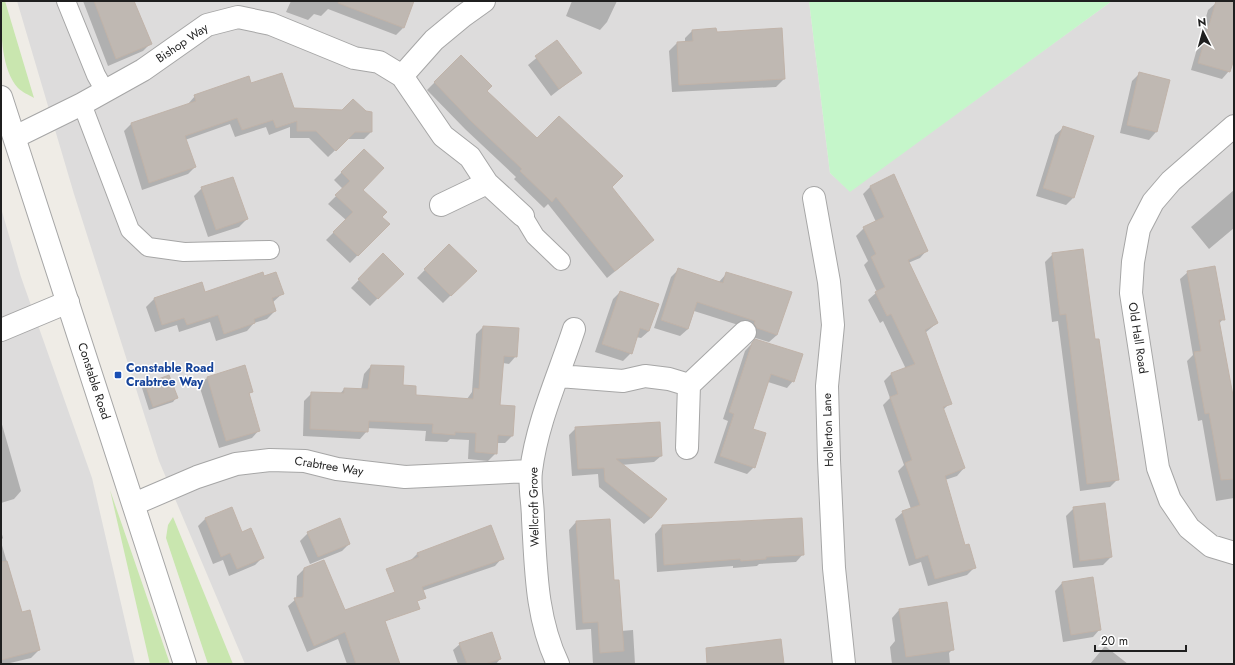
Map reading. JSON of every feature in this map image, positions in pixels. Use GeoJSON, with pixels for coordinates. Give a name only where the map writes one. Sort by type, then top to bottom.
{"type":"FeatureCollection","features":[{"type":"Feature","properties":{"kind":"street"},"geometry":{"type":"LineString","coordinates":[[402,76],[434,40],[484,1]]}},
{"type":"Feature","properties":{"kind":"street","name":"Bishop Way"},"geometry":{"type":"LineString","coordinates":[[15,137],[82,104],[142,70],[208,25],[238,17],[271,24],[354,58],[379,62],[402,76],[443,136],[470,157],[487,183],[523,216]]}},
{"type":"Feature","properties":{"kind":"street","name":"Constable Road"},"geometry":{"type":"LineString","coordinates":[[1,97],[185,664]]}},
{"type":"Feature","properties":{"kind":"street","name":"Old Hall Road"},"geometry":{"type":"LineString","coordinates":[[1234,126],[1171,181],[1153,202],[1139,229],[1133,262],[1131,293],[1158,468],[1170,500],[1189,528],[1211,546],[1234,552]]}},
{"type":"Feature","properties":{"kind":"street"},"geometry":{"type":"LineString","coordinates":[[441,205],[487,183]]}},
{"type":"Feature","properties":{"kind":"street","name":"Hollerton Lane"},"geometry":{"type":"LineString","coordinates":[[814,198],[829,282],[833,325],[827,386],[829,460],[834,568],[844,664]]}},
{"type":"Feature","properties":{"kind":"street"},"geometry":{"type":"LineString","coordinates":[[1,330],[68,302]]}},
{"type":"Feature","properties":{"kind":"street","name":"Wellcroft Grove"},"geometry":{"type":"LineString","coordinates":[[558,664],[551,649],[541,615],[535,572],[531,471],[544,413],[559,376],[574,329]]}},
{"type":"Feature","properties":{"kind":"street"},"geometry":{"type":"LineString","coordinates":[[686,448],[689,385],[745,332]]}},
{"type":"Feature","properties":{"kind":"street"},"geometry":{"type":"LineString","coordinates":[[559,376],[623,381],[645,376],[689,385]]}},
{"type":"Feature","properties":{"kind":"street","name":"Crabtree Way"},"geometry":{"type":"LineString","coordinates":[[134,504],[197,478],[236,464],[270,460],[305,461],[338,469],[405,477],[531,471]]}},
{"type":"Feature","properties":{"kind":"lane"},"geometry":{"type":"LineString","coordinates":[[66,1],[96,75],[105,91]]}},
{"type":"Feature","properties":{"kind":"lane"},"geometry":{"type":"LineString","coordinates":[[82,104],[130,230],[148,247],[184,252],[270,250]]}},
{"type":"Feature","properties":{"kind":"lane"},"geometry":{"type":"LineString","coordinates":[[523,216],[535,236],[561,261]]}},
{"type":"Feature","properties":{"kind":"shaded area"},"geometry":{"type":"Polygon","coordinates":[[[17,1],[809,1],[830,173],[850,191],[1112,1],[1234,1],[1234,664],[245,664],[159,461],[74,194],[17,1]]]}},
{"type":"Feature","properties":{"kind":"shaded area"},"geometry":{"type":"Polygon","coordinates":[[[1,208],[21,277],[92,478],[135,664],[1,664],[1,208]]]}},
{"type":"Feature","properties":{"kind":"green space"},"geometry":{"type":"Polygon","coordinates":[[[1,1],[5,1],[34,98],[18,88],[12,80],[8,70],[3,47],[1,1]]]}},
{"type":"Feature","properties":{"kind":"green space"},"geometry":{"type":"Polygon","coordinates":[[[809,1],[1112,1],[850,192],[830,173],[809,1]]]}},
{"type":"Feature","properties":{"kind":"green space"},"geometry":{"type":"Polygon","coordinates":[[[110,490],[170,664],[150,664],[110,490]]]}},
{"type":"Feature","properties":{"kind":"green space"},"geometry":{"type":"Polygon","coordinates":[[[173,517],[233,664],[208,664],[166,538],[168,525],[173,517]]]}},
{"type":"Feature","properties":{"kind":"building"},"geometry":{"type":"Polygon","coordinates":[[[94,1],[134,1],[152,44],[116,59],[94,1]]]}},
{"type":"Feature","properties":{"kind":"building"},"geometry":{"type":"Polygon","coordinates":[[[339,1],[414,1],[404,28],[338,3],[339,1]]]}},
{"type":"Feature","properties":{"kind":"building"},"geometry":{"type":"Polygon","coordinates":[[[1216,1],[1234,1],[1234,59],[1230,72],[1198,63],[1216,1]]]}},
{"type":"Feature","properties":{"kind":"building"},"geometry":{"type":"Polygon","coordinates":[[[716,28],[717,32],[782,28],[785,79],[679,85],[677,42],[693,41],[692,30],[716,28]]]}},
{"type":"Feature","properties":{"kind":"building"},"geometry":{"type":"Polygon","coordinates":[[[557,40],[582,73],[559,89],[535,56],[557,40]]]}},
{"type":"Feature","properties":{"kind":"building"},"geometry":{"type":"Polygon","coordinates":[[[461,55],[492,86],[487,91],[537,138],[559,116],[623,176],[612,187],[654,240],[615,271],[556,197],[552,202],[520,171],[522,169],[472,122],[434,82],[461,55]]]}},
{"type":"Feature","properties":{"kind":"building"},"geometry":{"type":"Polygon","coordinates":[[[1139,72],[1170,80],[1157,132],[1127,125],[1139,72]]]}},
{"type":"Feature","properties":{"kind":"building"},"geometry":{"type":"Polygon","coordinates":[[[282,73],[294,108],[342,110],[353,99],[366,111],[372,112],[372,132],[355,132],[336,151],[316,131],[297,131],[297,121],[276,128],[273,120],[242,130],[237,118],[185,136],[196,167],[149,183],[131,123],[196,101],[194,95],[249,76],[251,83],[282,73]]]}},
{"type":"Feature","properties":{"kind":"building"},"geometry":{"type":"Polygon","coordinates":[[[1063,126],[1094,136],[1074,198],[1043,188],[1063,126]]]}},
{"type":"Feature","properties":{"kind":"building"},"geometry":{"type":"Polygon","coordinates":[[[364,149],[384,168],[363,190],[387,212],[382,217],[390,224],[358,256],[333,232],[353,212],[335,195],[350,181],[341,172],[364,149]]]}},
{"type":"Feature","properties":{"kind":"building"},"geometry":{"type":"Polygon","coordinates":[[[894,174],[928,251],[908,260],[938,323],[925,330],[952,404],[943,407],[965,468],[945,476],[965,545],[969,544],[976,568],[935,579],[928,555],[916,559],[902,511],[920,505],[905,463],[912,460],[890,397],[898,394],[891,373],[915,364],[891,314],[887,316],[875,292],[885,287],[871,257],[876,254],[863,227],[884,217],[870,186],[894,174]]]}},
{"type":"Feature","properties":{"kind":"building"},"geometry":{"type":"Polygon","coordinates":[[[233,177],[248,219],[216,230],[201,187],[233,177]]]}},
{"type":"Feature","properties":{"kind":"building"},"geometry":{"type":"Polygon","coordinates":[[[449,244],[477,271],[451,296],[424,269],[449,244]]]}},
{"type":"Feature","properties":{"kind":"building"},"geometry":{"type":"Polygon","coordinates":[[[1083,249],[1095,339],[1099,339],[1119,480],[1087,484],[1066,314],[1060,315],[1052,253],[1083,249]]]}},
{"type":"Feature","properties":{"kind":"building"},"geometry":{"type":"Polygon","coordinates":[[[383,253],[404,274],[378,299],[358,279],[383,253]]]}},
{"type":"Feature","properties":{"kind":"building"},"geometry":{"type":"Polygon","coordinates":[[[1215,266],[1225,320],[1219,320],[1234,401],[1234,479],[1221,480],[1209,413],[1205,414],[1194,352],[1201,351],[1187,271],[1215,266]]]}},
{"type":"Feature","properties":{"kind":"building"},"geometry":{"type":"Polygon","coordinates":[[[678,268],[723,283],[726,272],[792,292],[777,335],[757,328],[754,324],[755,321],[697,302],[688,329],[661,320],[678,268]]]}},
{"type":"Feature","properties":{"kind":"building"},"geometry":{"type":"Polygon","coordinates":[[[263,272],[264,276],[276,272],[284,294],[272,298],[276,311],[254,319],[255,323],[224,334],[218,315],[187,325],[184,318],[162,325],[154,298],[202,282],[205,292],[263,272]]]}},
{"type":"Feature","properties":{"kind":"building"},"geometry":{"type":"Polygon","coordinates":[[[620,291],[659,304],[649,331],[640,328],[632,354],[602,344],[620,291]]]}},
{"type":"Feature","properties":{"kind":"building"},"geometry":{"type":"Polygon","coordinates":[[[483,326],[519,328],[517,357],[504,356],[500,405],[515,406],[513,436],[498,435],[497,454],[475,452],[476,433],[455,432],[455,435],[432,433],[433,424],[369,421],[368,432],[310,429],[311,392],[344,393],[344,388],[368,389],[371,365],[404,366],[403,385],[416,386],[416,395],[473,399],[474,388],[479,389],[483,326]]]}},
{"type":"Feature","properties":{"kind":"building"},"geometry":{"type":"Polygon","coordinates":[[[755,339],[803,354],[794,382],[771,374],[753,429],[766,433],[755,468],[720,456],[734,414],[729,412],[752,343],[755,339]]]}},
{"type":"Feature","properties":{"kind":"building"},"geometry":{"type":"Polygon","coordinates":[[[245,365],[253,392],[249,393],[260,431],[226,441],[207,377],[245,365]]]}},
{"type":"Feature","properties":{"kind":"building"},"geometry":{"type":"Polygon","coordinates":[[[169,375],[178,398],[153,407],[145,384],[169,375]]]}},
{"type":"Feature","properties":{"kind":"building"},"geometry":{"type":"Polygon","coordinates":[[[660,422],[662,456],[616,459],[667,499],[651,518],[605,481],[604,468],[578,469],[575,427],[660,422]]]}},
{"type":"Feature","properties":{"kind":"building"},"geometry":{"type":"Polygon","coordinates":[[[1105,503],[1112,557],[1080,561],[1073,507],[1105,503]]]}},
{"type":"Feature","properties":{"kind":"building"},"geometry":{"type":"Polygon","coordinates":[[[232,507],[242,532],[251,528],[264,558],[237,569],[230,553],[221,557],[205,518],[232,507]]]}},
{"type":"Feature","properties":{"kind":"building"},"geometry":{"type":"Polygon","coordinates":[[[340,518],[350,544],[318,557],[307,532],[340,518]]]}},
{"type":"Feature","properties":{"kind":"building"},"geometry":{"type":"Polygon","coordinates":[[[802,518],[804,555],[766,557],[766,559],[741,561],[740,559],[664,565],[662,525],[802,518]]]}},
{"type":"Feature","properties":{"kind":"building"},"geometry":{"type":"Polygon","coordinates":[[[610,519],[614,580],[619,580],[624,651],[600,653],[598,622],[583,623],[576,521],[610,519]]]}},
{"type":"Feature","properties":{"kind":"building"},"geometry":{"type":"Polygon","coordinates":[[[491,525],[504,559],[422,587],[426,598],[417,601],[420,609],[385,621],[400,664],[356,664],[345,632],[314,646],[294,598],[303,597],[304,568],[324,560],[345,610],[395,592],[386,569],[419,557],[417,553],[491,525]]]}},
{"type":"Feature","properties":{"kind":"building"},"geometry":{"type":"Polygon","coordinates":[[[7,561],[22,612],[30,610],[40,650],[1,660],[1,562],[7,561]]]}},
{"type":"Feature","properties":{"kind":"building"},"geometry":{"type":"Polygon","coordinates":[[[1093,577],[1101,630],[1071,635],[1062,582],[1093,577]]]}},
{"type":"Feature","properties":{"kind":"building"},"geometry":{"type":"Polygon","coordinates":[[[947,602],[954,650],[906,657],[899,609],[947,602]]]}},
{"type":"Feature","properties":{"kind":"building"},"geometry":{"type":"Polygon","coordinates":[[[492,632],[501,659],[485,664],[467,664],[459,643],[492,632]]]}},
{"type":"Feature","properties":{"kind":"building"},"geometry":{"type":"Polygon","coordinates":[[[781,639],[784,664],[707,664],[706,648],[781,639]]]}},
{"type":"Feature","properties":{"kind":"place","name":"Constable Road Crabtree Way"},"geometry":{"type":"Point","coordinates":[118,375]}}]}
